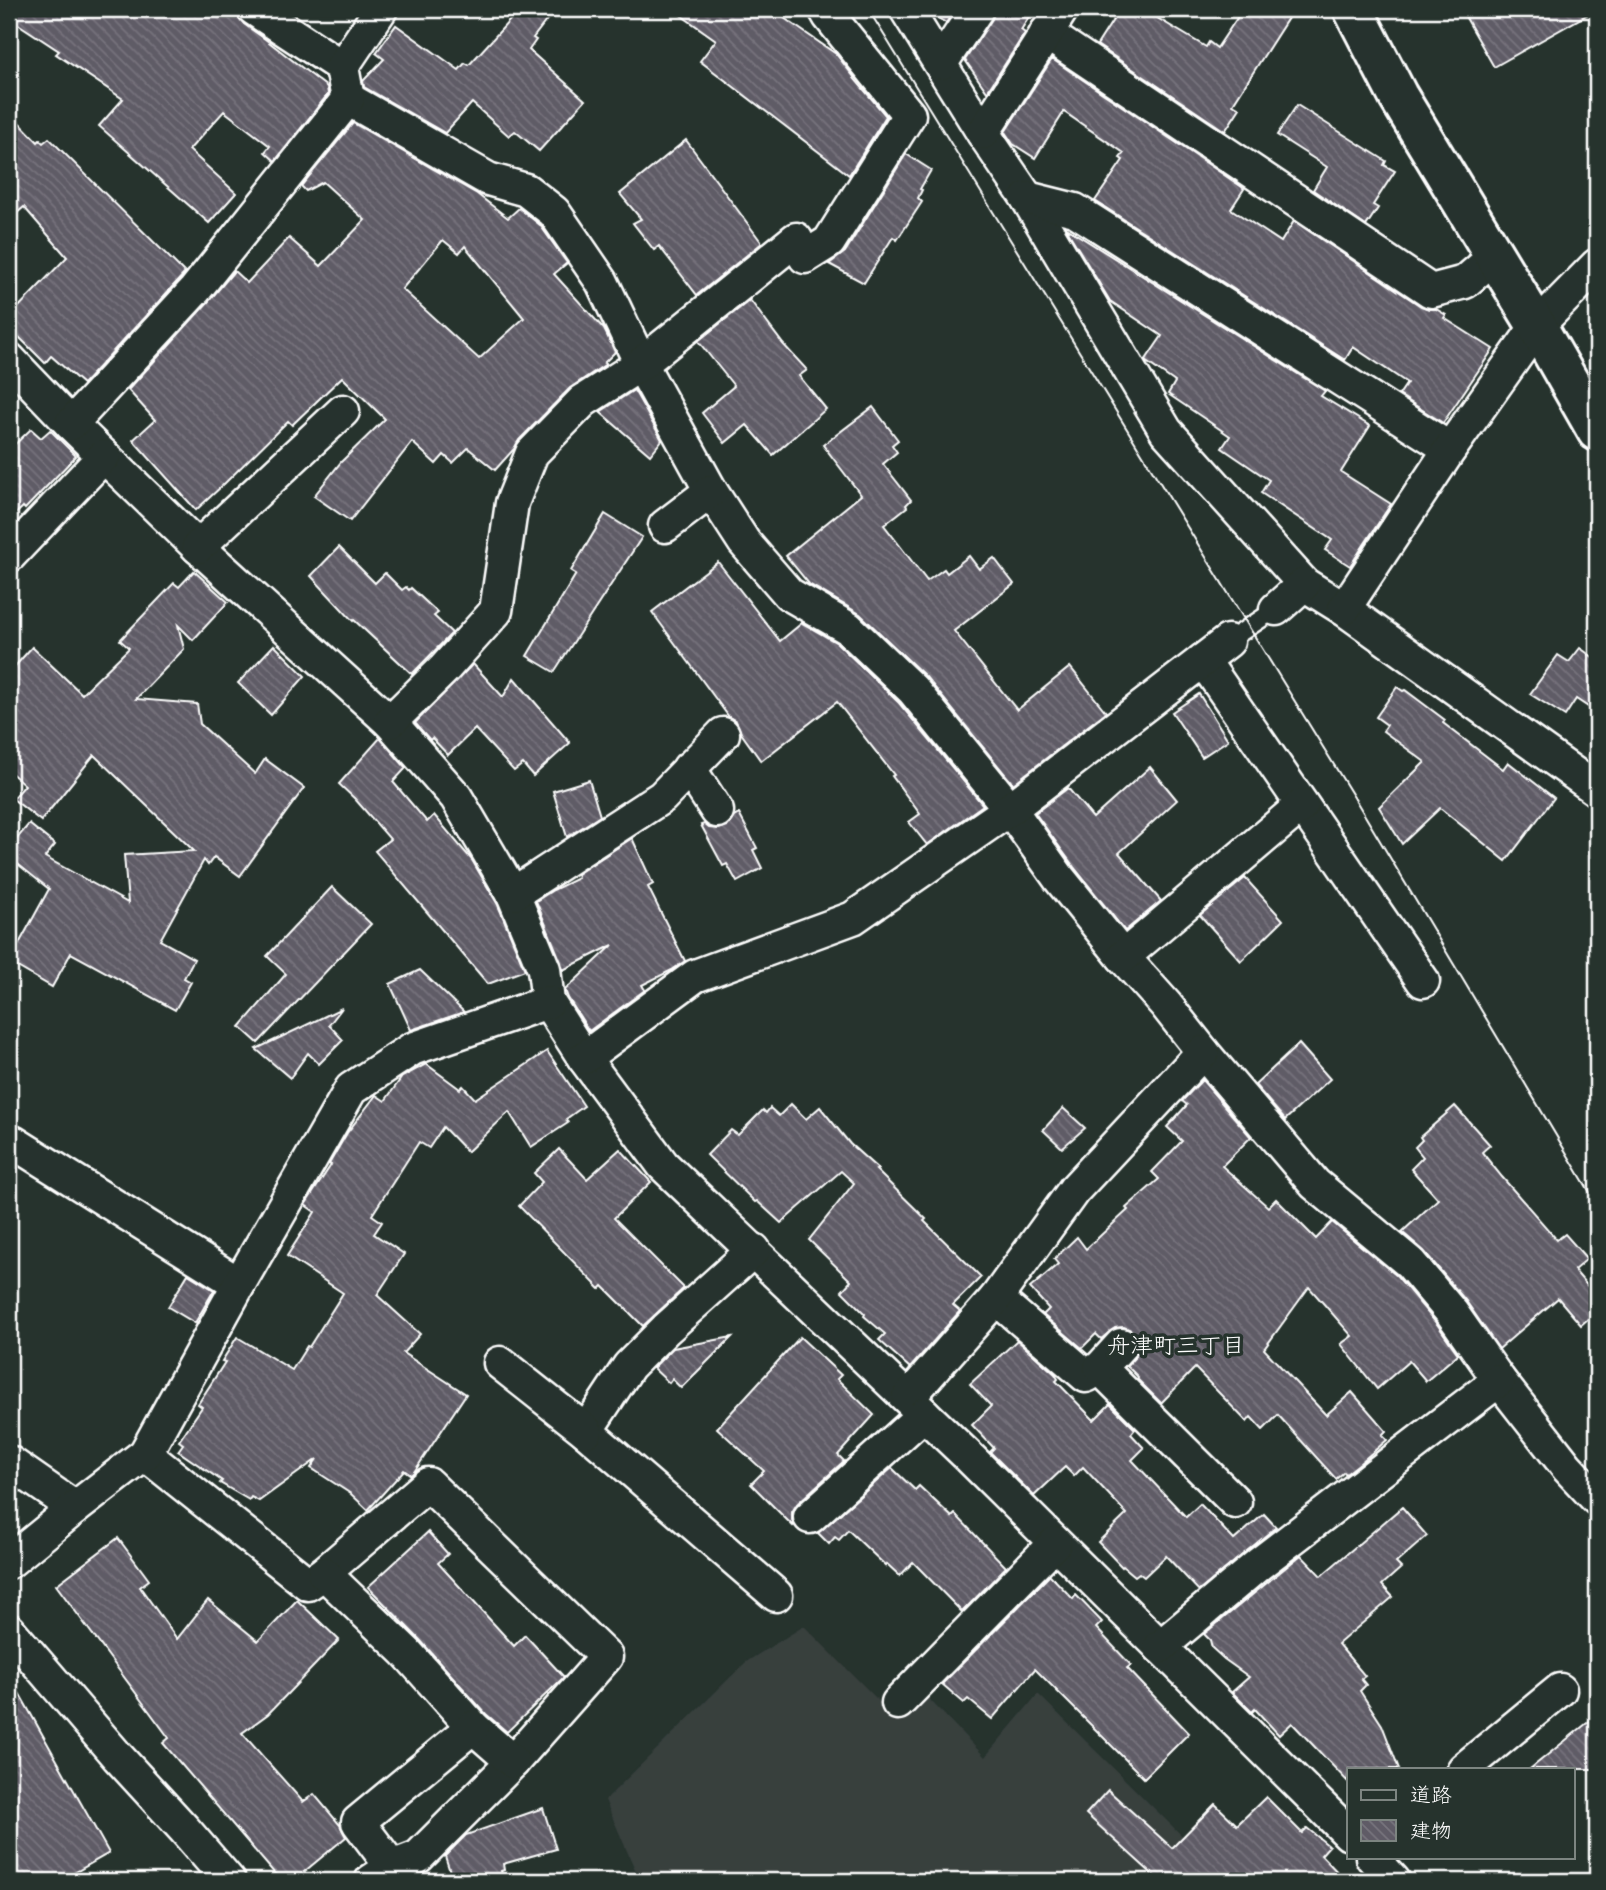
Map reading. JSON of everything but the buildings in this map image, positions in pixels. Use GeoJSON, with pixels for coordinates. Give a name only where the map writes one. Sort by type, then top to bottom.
{"type":"FeatureCollection","features":[{"type":"Feature","properties":{"kind":"street"},"geometry":{"type":"LineString","coordinates":[[254,9],[342,67]]}},
{"type":"Feature","properties":{"kind":"street"},"geometry":{"type":"LineString","coordinates":[[71,424],[195,290],[348,99],[342,67],[381,9]]}},
{"type":"Feature","properties":{"kind":"street"},"geometry":{"type":"LineString","coordinates":[[390,722],[444,669],[496,611],[512,503],[532,453],[583,401],[641,364],[796,239],[805,257],[829,242],[909,115],[825,9]]}},
{"type":"Feature","properties":{"kind":"street"},"geometry":{"type":"LineString","coordinates":[[906,9],[1027,198],[1166,431],[1304,584],[1344,609],[1597,790]]}},
{"type":"Feature","properties":{"kind":"street"},"geometry":{"type":"LineString","coordinates":[[941,64],[977,9]]}},
{"type":"Feature","properties":{"kind":"street"},"geometry":{"type":"LineString","coordinates":[[1353,9],[1398,96],[1597,431]]}},
{"type":"Feature","properties":{"kind":"street"},"geometry":{"type":"LineString","coordinates":[[983,133],[1054,21],[1431,291],[1465,282],[1495,257]]}},
{"type":"Feature","properties":{"kind":"street"},"geometry":{"type":"LineString","coordinates":[[348,99],[488,179],[526,190],[554,212],[602,282],[641,364],[711,491],[744,542],[789,594],[848,628],[913,690],[1010,809],[1059,878],[1203,1052],[1315,1184],[1410,1263],[1452,1313],[1499,1380],[1567,1467],[1597,1499]]}},
{"type":"Feature","properties":{"kind":"street"},"geometry":{"type":"LineString","coordinates":[[1027,198],[1075,210],[1450,449]]}},
{"type":"Feature","properties":{"kind":"street"},"geometry":{"type":"LineString","coordinates":[[1344,609],[1450,449],[1537,326],[1597,265]]}},
{"type":"Feature","properties":{"kind":"street"},"geometry":{"type":"LineString","coordinates":[[9,359],[71,424],[198,547],[390,722],[456,797],[513,894],[544,969],[548,1002],[584,1058],[663,1165],[916,1406],[1347,1831]]}},
{"type":"Feature","properties":{"kind":"street"},"geometry":{"type":"LineString","coordinates":[[198,547],[343,411]]}},
{"type":"Feature","properties":{"kind":"street"},"geometry":{"type":"LineString","coordinates":[[9,555],[104,456]]}},
{"type":"Feature","properties":{"kind":"street"},"geometry":{"type":"LineString","coordinates":[[665,526],[711,491]]}},
{"type":"Feature","properties":{"kind":"street"},"geometry":{"type":"LineString","coordinates":[[1276,609],[1304,584]]}},
{"type":"Feature","properties":{"kind":"street"},"geometry":{"type":"LineString","coordinates":[[584,1058],[695,976],[853,918],[1010,809],[1228,641]]}},
{"type":"Feature","properties":{"kind":"street"},"geometry":{"type":"LineString","coordinates":[[1203,660],[1423,981]]}},
{"type":"Feature","properties":{"kind":"street"},"geometry":{"type":"LineString","coordinates":[[513,894],[662,797],[723,734]]}},
{"type":"Feature","properties":{"kind":"street"},"geometry":{"type":"LineString","coordinates":[[689,768],[717,811]]}},
{"type":"Feature","properties":{"kind":"street"},"geometry":{"type":"LineString","coordinates":[[1123,957],[1302,805]]}},
{"type":"Feature","properties":{"kind":"street"},"geometry":{"type":"LineString","coordinates":[[9,1562],[145,1454],[351,1089],[412,1049],[548,1002]]}},
{"type":"Feature","properties":{"kind":"street"},"geometry":{"type":"LineString","coordinates":[[810,1517],[916,1406],[1074,1190],[1203,1052]]}},
{"type":"Feature","properties":{"kind":"street"},"geometry":{"type":"LineString","coordinates":[[13,1142],[239,1284]]}},
{"type":"Feature","properties":{"kind":"street"},"geometry":{"type":"LineString","coordinates":[[586,1431],[629,1366],[754,1250]]}},
{"type":"Feature","properties":{"kind":"street"},"geometry":{"type":"LineString","coordinates":[[996,1298],[1086,1376],[1100,1368],[1121,1345]]}},
{"type":"Feature","properties":{"kind":"street"},"geometry":{"type":"LineString","coordinates":[[500,1363],[586,1431],[776,1595]]}},
{"type":"Feature","properties":{"kind":"street"},"geometry":{"type":"LineString","coordinates":[[1100,1368],[1235,1502]]}},
{"type":"Feature","properties":{"kind":"street"},"geometry":{"type":"LineString","coordinates":[[1160,1647],[1259,1564],[1499,1380]]}},
{"type":"Feature","properties":{"kind":"street"},"geometry":{"type":"LineString","coordinates":[[145,1454],[308,1584],[428,1484],[606,1657],[513,1762],[401,1872],[358,1822],[473,1727]]}},
{"type":"Feature","properties":{"kind":"street"},"geometry":{"type":"LineString","coordinates":[[9,1462],[75,1507]]}},
{"type":"Feature","properties":{"kind":"street"},"geometry":{"type":"LineString","coordinates":[[898,1703],[1055,1543]]}},
{"type":"Feature","properties":{"kind":"street"},"geometry":{"type":"LineString","coordinates":[[324,1573],[405,1652],[473,1727],[513,1762]]}},
{"type":"Feature","properties":{"kind":"street"},"geometry":{"type":"LineString","coordinates":[[9,1630],[117,1757],[229,1881]]}},
{"type":"Feature","properties":{"kind":"street"},"geometry":{"type":"LineString","coordinates":[[1465,1768],[1560,1690]]}},
{"type":"Feature","properties":{"kind":"street"},"geometry":{"type":"LineString","coordinates":[[1373,1858],[1394,1881]]}},
{"type":"Feature","properties":{"kind":"lane"},"geometry":{"type":"LineString","coordinates":[[1228,641],[1276,609]]}},
{"type":"Feature","properties":{"kind":"shaded area"},"geometry":{"type":"Polygon","coordinates":[[[804,1626],[893,1715],[910,1717],[928,1698],[985,1757],[1038,1694],[1228,1881],[640,1881],[605,1800],[746,1662],[804,1626]]]}},
{"type":"Feature","properties":{"kind":"tram line"},"geometry":{"type":"LineString","coordinates":[[868,9],[1355,799],[1597,1204]]}},
{"type":"Feature","properties":{"kind":"district","name":"舟津町三丁目"},"geometry":{"type":"Point","coordinates":[1176,1345]}}]}
